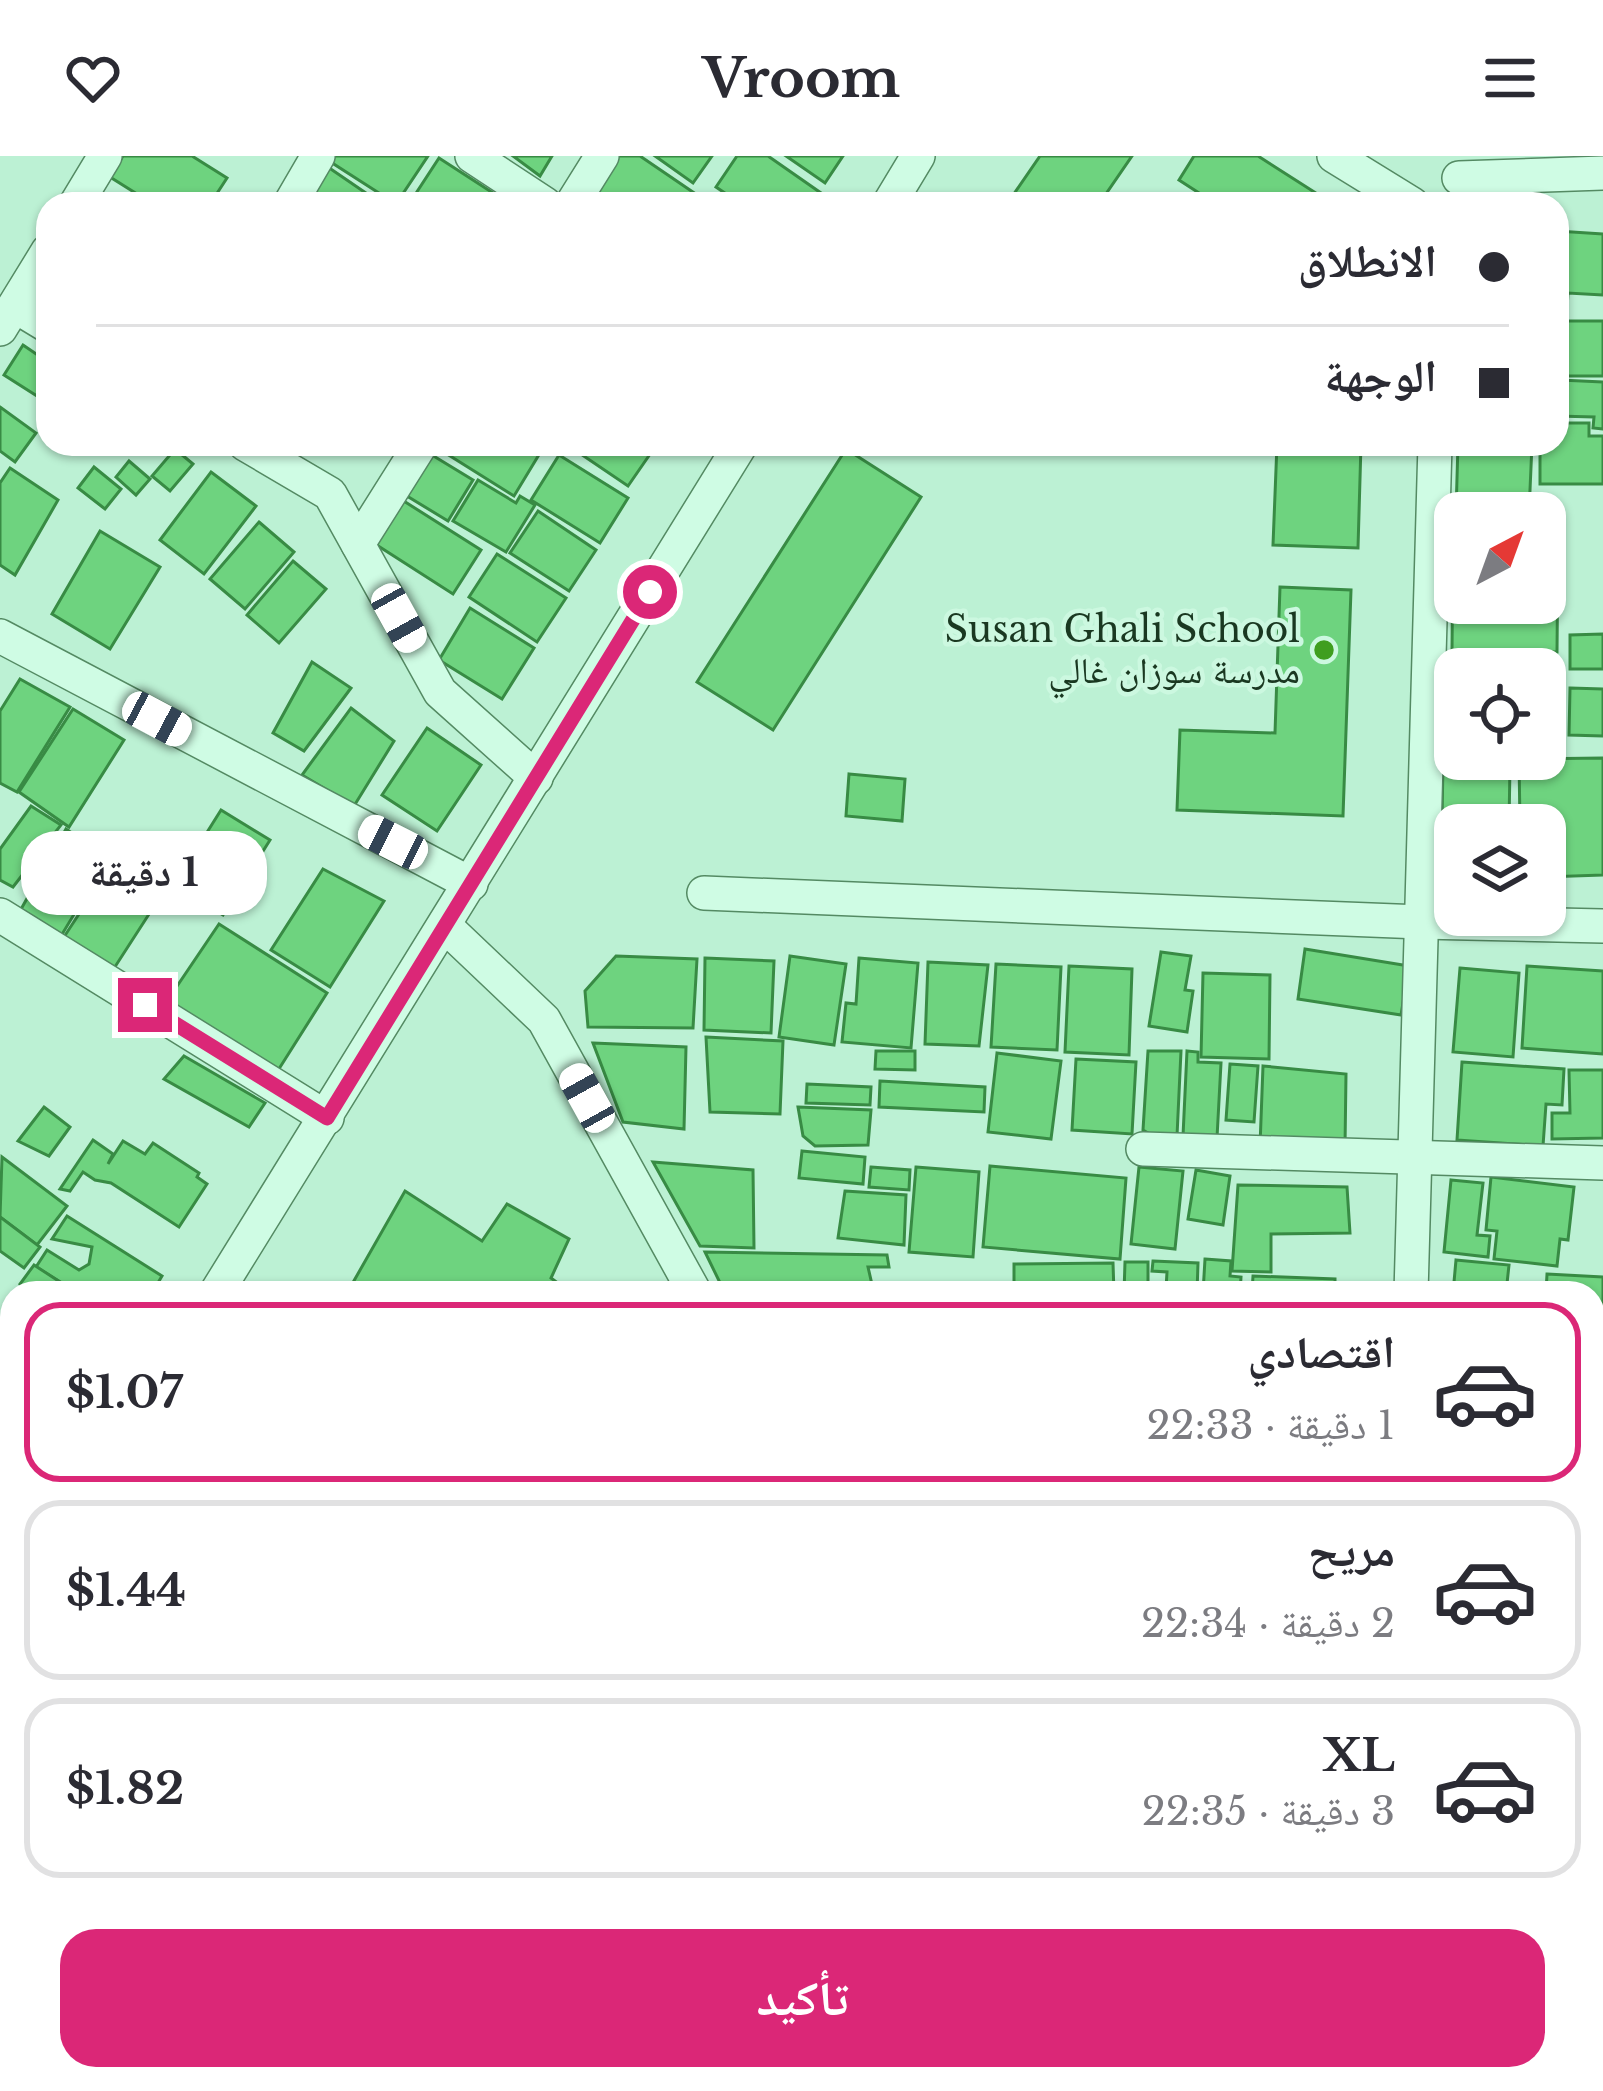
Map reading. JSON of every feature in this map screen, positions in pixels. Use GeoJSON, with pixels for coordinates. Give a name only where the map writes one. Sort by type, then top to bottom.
{"type":"FeatureCollection","features":[{"type":"Feature","properties":{"kind":"street"},"geometry":{"type":"LineString","coordinates":[[84,192],[106,156]]}},
{"type":"Feature","properties":{"kind":"street"},"geometry":{"type":"LineString","coordinates":[[297,192],[318,156]]}},
{"type":"Feature","properties":{"kind":"street"},"geometry":{"type":"LineString","coordinates":[[472,156],[527,192]]}},
{"type":"Feature","properties":{"kind":"street"},"geometry":{"type":"LineString","coordinates":[[580,192],[602,156]]}},
{"type":"Feature","properties":{"kind":"street"},"geometry":{"type":"LineString","coordinates":[[896,192],[918,156]]}},
{"type":"Feature","properties":{"kind":"street"},"geometry":{"type":"LineString","coordinates":[[1334,156],[1392,192]]}},
{"type":"Feature","properties":{"kind":"street"},"geometry":{"type":"LineString","coordinates":[[1458,179],[1603,173]]}},
{"type":"Feature","properties":{"kind":"street"},"geometry":{"type":"LineString","coordinates":[[8,317],[36,271]]}},
{"type":"Feature","properties":{"kind":"street"},"geometry":{"type":"LineString","coordinates":[[265,456],[330,494],[440,692],[536,778]]}},
{"type":"Feature","properties":{"kind":"street"},"geometry":{"type":"LineString","coordinates":[[358,544],[413,456]]}},
{"type":"Feature","properties":{"kind":"street"},"geometry":{"type":"LineString","coordinates":[[224,1281],[734,456]]}},
{"type":"Feature","properties":{"kind":"street"},"geometry":{"type":"LineString","coordinates":[[1411,1281],[1435,456]]}},
{"type":"Feature","properties":{"kind":"street"},"geometry":{"type":"LineString","coordinates":[[0,637],[471,884]]}},
{"type":"Feature","properties":{"kind":"street"},"geometry":{"type":"LineString","coordinates":[[704,893],[1603,926]]}},
{"type":"Feature","properties":{"kind":"street"},"geometry":{"type":"LineString","coordinates":[[0,915],[327,1118]]}},
{"type":"Feature","properties":{"kind":"street"},"geometry":{"type":"LineString","coordinates":[[445,926],[544,1020],[688,1281]]}},
{"type":"Feature","properties":{"kind":"street"},"geometry":{"type":"LineString","coordinates":[[1143,1149],[1603,1163]]}},
{"type":"Feature","properties":{"kind":"building"},"geometry":{"type":"Polygon","coordinates":[[[123,156],[192,156],[227,178],[218,192],[134,192],[110,177],[123,156]]]}},
{"type":"Feature","properties":{"kind":"building"},"geometry":{"type":"Polygon","coordinates":[[[428,156],[404,192],[377,192],[326,159],[428,156]]]}},
{"type":"Feature","properties":{"kind":"building"},"geometry":{"type":"Polygon","coordinates":[[[513,156],[552,156],[540,176],[513,156]]]}},
{"type":"Feature","properties":{"kind":"building"},"geometry":{"type":"Polygon","coordinates":[[[612,156],[640,156],[693,192],[590,192],[612,156]]]}},
{"type":"Feature","properties":{"kind":"building"},"geometry":{"type":"Polygon","coordinates":[[[655,156],[712,156],[693,183],[655,156]]]}},
{"type":"Feature","properties":{"kind":"building"},"geometry":{"type":"Polygon","coordinates":[[[737,156],[768,156],[820,192],[723,192],[716,187],[737,156]]]}},
{"type":"Feature","properties":{"kind":"building"},"geometry":{"type":"Polygon","coordinates":[[[786,156],[843,156],[825,183],[786,156]]]}},
{"type":"Feature","properties":{"kind":"building"},"geometry":{"type":"Polygon","coordinates":[[[1040,156],[1132,156],[1107,192],[1015,192],[1040,156]]]}},
{"type":"Feature","properties":{"kind":"building"},"geometry":{"type":"Polygon","coordinates":[[[1194,156],[1258,156],[1314,192],[1198,192],[1179,180],[1194,156]]]}},
{"type":"Feature","properties":{"kind":"building"},"geometry":{"type":"Polygon","coordinates":[[[439,158],[491,192],[417,192],[439,158]]]}},
{"type":"Feature","properties":{"kind":"building"},"geometry":{"type":"Polygon","coordinates":[[[322,163],[364,192],[307,192],[322,163]]]}},
{"type":"Feature","properties":{"kind":"building"},"geometry":{"type":"Polygon","coordinates":[[[1569,232],[1603,234],[1603,295],[1569,293],[1569,232]]]}},
{"type":"Feature","properties":{"kind":"building"},"geometry":{"type":"Polygon","coordinates":[[[1569,321],[1603,321],[1603,376],[1569,376],[1569,321]]]}},
{"type":"Feature","properties":{"kind":"building"},"geometry":{"type":"Polygon","coordinates":[[[23,345],[36,354],[36,395],[4,375],[23,345]]]}},
{"type":"Feature","properties":{"kind":"building"},"geometry":{"type":"Polygon","coordinates":[[[1569,380],[1603,382],[1603,429],[1593,428],[1594,417],[1569,416],[1569,380]]]}},
{"type":"Feature","properties":{"kind":"building"},"geometry":{"type":"Polygon","coordinates":[[[0,407],[36,433],[15,462],[0,451],[0,407]]]}},
{"type":"Feature","properties":{"kind":"building"},"geometry":{"type":"Polygon","coordinates":[[[1569,423],[1589,423],[1589,436],[1603,436],[1603,484],[1540,484],[1540,456],[1569,456],[1569,423]]]}},
{"type":"Feature","properties":{"kind":"building"},"geometry":{"type":"Polygon","coordinates":[[[169,456],[183,456],[193,464],[170,491],[152,476],[169,456]]]}},
{"type":"Feature","properties":{"kind":"building"},"geometry":{"type":"Polygon","coordinates":[[[425,456],[434,456],[473,480],[448,521],[402,493],[425,456]]]}},
{"type":"Feature","properties":{"kind":"building"},"geometry":{"type":"Polygon","coordinates":[[[450,456],[538,456],[514,496],[450,456]]]}},
{"type":"Feature","properties":{"kind":"building"},"geometry":{"type":"Polygon","coordinates":[[[558,456],[628,498],[600,543],[531,500],[558,456]]]}},
{"type":"Feature","properties":{"kind":"building"},"geometry":{"type":"Polygon","coordinates":[[[584,456],[649,456],[628,486],[584,456]]]}},
{"type":"Feature","properties":{"kind":"building"},"geometry":{"type":"Polygon","coordinates":[[[842,456],[857,456],[921,497],[773,730],[697,682],[842,456]]]}},
{"type":"Feature","properties":{"kind":"building"},"geometry":{"type":"Polygon","coordinates":[[[1277,456],[1361,456],[1358,548],[1273,545],[1277,456]]]}},
{"type":"Feature","properties":{"kind":"building"},"geometry":{"type":"Polygon","coordinates":[[[1458,456],[1531,456],[1530,492],[1457,492],[1458,456]]]}},
{"type":"Feature","properties":{"kind":"building"},"geometry":{"type":"Polygon","coordinates":[[[129,461],[150,479],[136,495],[116,477],[129,461]]]}},
{"type":"Feature","properties":{"kind":"building"},"geometry":{"type":"Polygon","coordinates":[[[94,467],[121,489],[105,509],[78,488],[94,467]]]}},
{"type":"Feature","properties":{"kind":"building"},"geometry":{"type":"Polygon","coordinates":[[[10,468],[58,500],[15,575],[0,565],[0,483],[10,468]]]}},
{"type":"Feature","properties":{"kind":"building"},"geometry":{"type":"Polygon","coordinates":[[[211,472],[256,506],[204,574],[160,540],[211,472]]]}},
{"type":"Feature","properties":{"kind":"building"},"geometry":{"type":"Polygon","coordinates":[[[478,480],[516,503],[520,496],[535,505],[506,552],[453,521],[478,480]]]}},
{"type":"Feature","properties":{"kind":"building"},"geometry":{"type":"Polygon","coordinates":[[[399,498],[481,550],[453,594],[372,542],[399,498]]]}},
{"type":"Feature","properties":{"kind":"building"},"geometry":{"type":"Polygon","coordinates":[[[538,511],[596,550],[569,591],[510,553],[538,511]]]}},
{"type":"Feature","properties":{"kind":"building"},"geometry":{"type":"Polygon","coordinates":[[[259,522],[294,552],[245,609],[210,579],[259,522]]]}},
{"type":"Feature","properties":{"kind":"building"},"geometry":{"type":"Polygon","coordinates":[[[100,531],[160,567],[110,649],[52,614],[100,531]]]}},
{"type":"Feature","properties":{"kind":"building"},"geometry":{"type":"Polygon","coordinates":[[[497,554],[566,598],[537,642],[469,597],[497,554]]]}},
{"type":"Feature","properties":{"kind":"building"},"geometry":{"type":"Polygon","coordinates":[[[293,561],[326,589],[279,643],[247,615],[293,561]]]}},
{"type":"Feature","properties":{"kind":"building"},"geometry":{"type":"Polygon","coordinates":[[[1280,587],[1351,590],[1343,816],[1177,810],[1180,730],[1275,733],[1280,587]]]}},
{"type":"Feature","properties":{"kind":"building"},"geometry":{"type":"Polygon","coordinates":[[[470,608],[534,648],[502,699],[439,660],[470,608]]]}},
{"type":"Feature","properties":{"kind":"building"},"geometry":{"type":"Polygon","coordinates":[[[1452,624],[1557,624],[1557,648],[1452,648],[1452,624]]]}},
{"type":"Feature","properties":{"kind":"building"},"geometry":{"type":"Polygon","coordinates":[[[1603,634],[1603,669],[1570,669],[1570,635],[1603,634]]]}},
{"type":"Feature","properties":{"kind":"building"},"geometry":{"type":"Polygon","coordinates":[[[312,662],[351,688],[304,751],[273,733],[312,662]]]}},
{"type":"Feature","properties":{"kind":"building"},"geometry":{"type":"Polygon","coordinates":[[[20,679],[70,707],[17,792],[0,783],[0,711],[20,679]]]}},
{"type":"Feature","properties":{"kind":"building"},"geometry":{"type":"Polygon","coordinates":[[[1570,688],[1603,689],[1603,736],[1569,735],[1570,688]]]}},
{"type":"Feature","properties":{"kind":"building"},"geometry":{"type":"Polygon","coordinates":[[[351,708],[394,741],[354,806],[302,775],[351,708]]]}},
{"type":"Feature","properties":{"kind":"building"},"geometry":{"type":"Polygon","coordinates":[[[73,709],[124,740],[69,827],[19,792],[73,709]]]}},
{"type":"Feature","properties":{"kind":"building"},"geometry":{"type":"Polygon","coordinates":[[[427,728],[481,765],[437,831],[382,795],[427,728]]]}},
{"type":"Feature","properties":{"kind":"building"},"geometry":{"type":"Polygon","coordinates":[[[1566,758],[1603,758],[1603,875],[1566,876],[1566,804],[1520,804],[1519,780],[1566,780],[1566,758]]]}},
{"type":"Feature","properties":{"kind":"building"},"geometry":{"type":"Polygon","coordinates":[[[849,774],[905,779],[902,821],[846,816],[849,774]]]}},
{"type":"Feature","properties":{"kind":"building"},"geometry":{"type":"Polygon","coordinates":[[[1443,780],[1510,780],[1509,804],[1442,804],[1443,780]]]}},
{"type":"Feature","properties":{"kind":"building"},"geometry":{"type":"Polygon","coordinates":[[[31,806],[61,825],[13,887],[0,880],[0,849],[31,806]]]}},
{"type":"Feature","properties":{"kind":"building"},"geometry":{"type":"Polygon","coordinates":[[[221,810],[270,840],[223,915],[174,885],[221,810]]]}},
{"type":"Feature","properties":{"kind":"building"},"geometry":{"type":"Polygon","coordinates":[[[66,829],[108,858],[61,936],[20,911],[66,829]]]}},
{"type":"Feature","properties":{"kind":"building"},"geometry":{"type":"Polygon","coordinates":[[[111,865],[134,880],[130,885],[142,892],[147,884],[162,894],[111,973],[62,940],[111,865]]]}},
{"type":"Feature","properties":{"kind":"building"},"geometry":{"type":"Polygon","coordinates":[[[323,869],[384,901],[330,987],[271,950],[323,869]]]}},
{"type":"Feature","properties":{"kind":"building"},"geometry":{"type":"Polygon","coordinates":[[[219,924],[327,993],[277,1072],[167,1001],[219,924]]]}},
{"type":"Feature","properties":{"kind":"building"},"geometry":{"type":"Polygon","coordinates":[[[1305,949],[1409,966],[1401,1015],[1298,999],[1305,949]]]}},
{"type":"Feature","properties":{"kind":"building"},"geometry":{"type":"Polygon","coordinates":[[[1161,952],[1191,956],[1185,990],[1193,991],[1187,1032],[1149,1026],[1161,952]]]}},
{"type":"Feature","properties":{"kind":"building"},"geometry":{"type":"Polygon","coordinates":[[[616,956],[697,959],[693,1028],[588,1027],[585,991],[616,956]]]}},
{"type":"Feature","properties":{"kind":"building"},"geometry":{"type":"Polygon","coordinates":[[[790,956],[846,964],[834,1045],[779,1037],[790,956]]]}},
{"type":"Feature","properties":{"kind":"building"},"geometry":{"type":"Polygon","coordinates":[[[705,958],[774,961],[771,1033],[704,1030],[705,958]]]}},
{"type":"Feature","properties":{"kind":"building"},"geometry":{"type":"Polygon","coordinates":[[[859,958],[918,963],[911,1048],[842,1042],[846,1003],[856,1004],[859,958]]]}},
{"type":"Feature","properties":{"kind":"building"},"geometry":{"type":"Polygon","coordinates":[[[928,962],[988,965],[979,1046],[925,1044],[928,962]]]}},
{"type":"Feature","properties":{"kind":"building"},"geometry":{"type":"Polygon","coordinates":[[[996,964],[1061,967],[1057,1050],[991,1047],[996,964]]]}},
{"type":"Feature","properties":{"kind":"building"},"geometry":{"type":"Polygon","coordinates":[[[1069,966],[1132,969],[1129,1055],[1065,1052],[1069,966]]]}},
{"type":"Feature","properties":{"kind":"building"},"geometry":{"type":"Polygon","coordinates":[[[1527,966],[1603,971],[1603,1054],[1522,1048],[1527,966]]]}},
{"type":"Feature","properties":{"kind":"building"},"geometry":{"type":"Polygon","coordinates":[[[1460,968],[1519,973],[1513,1057],[1453,1052],[1460,968]]]}},
{"type":"Feature","properties":{"kind":"building"},"geometry":{"type":"Polygon","coordinates":[[[1203,973],[1270,975],[1269,1059],[1201,1057],[1203,973]]]}},
{"type":"Feature","properties":{"kind":"building"},"geometry":{"type":"Polygon","coordinates":[[[706,1037],[783,1041],[780,1114],[710,1112],[706,1037]]]}},
{"type":"Feature","properties":{"kind":"building"},"geometry":{"type":"Polygon","coordinates":[[[593,1043],[686,1047],[684,1129],[623,1122],[593,1043]]]}},
{"type":"Feature","properties":{"kind":"building"},"geometry":{"type":"Polygon","coordinates":[[[876,1051],[915,1051],[915,1070],[875,1069],[876,1051]]]}},
{"type":"Feature","properties":{"kind":"building"},"geometry":{"type":"Polygon","coordinates":[[[1148,1051],[1181,1051],[1177,1136],[1158,1139],[1143,1130],[1148,1051]]]}},
{"type":"Feature","properties":{"kind":"building"},"geometry":{"type":"Polygon","coordinates":[[[1187,1051],[1198,1052],[1198,1062],[1221,1063],[1217,1138],[1183,1136],[1187,1051]]]}},
{"type":"Feature","properties":{"kind":"building"},"geometry":{"type":"Polygon","coordinates":[[[997,1053],[1061,1061],[1051,1139],[988,1132],[997,1053]]]}},
{"type":"Feature","properties":{"kind":"building"},"geometry":{"type":"Polygon","coordinates":[[[184,1056],[265,1103],[249,1127],[164,1079],[184,1056]]]}},
{"type":"Feature","properties":{"kind":"building"},"geometry":{"type":"Polygon","coordinates":[[[1076,1059],[1136,1062],[1132,1134],[1072,1130],[1076,1059]]]}},
{"type":"Feature","properties":{"kind":"building"},"geometry":{"type":"Polygon","coordinates":[[[1462,1062],[1564,1069],[1562,1105],[1546,1104],[1543,1146],[1457,1140],[1462,1062]]]}},
{"type":"Feature","properties":{"kind":"building"},"geometry":{"type":"Polygon","coordinates":[[[1230,1064],[1258,1066],[1254,1122],[1226,1120],[1230,1064]]]}},
{"type":"Feature","properties":{"kind":"building"},"geometry":{"type":"Polygon","coordinates":[[[1263,1066],[1346,1074],[1345,1147],[1260,1146],[1263,1066]]]}},
{"type":"Feature","properties":{"kind":"building"},"geometry":{"type":"Polygon","coordinates":[[[1569,1070],[1603,1070],[1603,1138],[1552,1139],[1552,1113],[1570,1113],[1569,1070]]]}},
{"type":"Feature","properties":{"kind":"building"},"geometry":{"type":"Polygon","coordinates":[[[880,1081],[985,1087],[984,1112],[879,1107],[880,1081]]]}},
{"type":"Feature","properties":{"kind":"building"},"geometry":{"type":"Polygon","coordinates":[[[807,1084],[871,1087],[870,1105],[806,1103],[807,1084]]]}},
{"type":"Feature","properties":{"kind":"building"},"geometry":{"type":"Polygon","coordinates":[[[44,1107],[70,1127],[49,1156],[18,1141],[44,1107]]]}},
{"type":"Feature","properties":{"kind":"building"},"geometry":{"type":"Polygon","coordinates":[[[798,1107],[871,1110],[868,1145],[815,1146],[803,1136],[798,1107]]]}},
{"type":"Feature","properties":{"kind":"building"},"geometry":{"type":"Polygon","coordinates":[[[93,1140],[113,1154],[108,1164],[123,1141],[145,1154],[153,1143],[199,1173],[197,1177],[207,1184],[179,1227],[111,1183],[83,1172],[70,1191],[60,1189],[93,1140]]]}},
{"type":"Feature","properties":{"kind":"building"},"geometry":{"type":"Polygon","coordinates":[[[802,1151],[865,1157],[863,1184],[799,1178],[802,1151]]]}},
{"type":"Feature","properties":{"kind":"building"},"geometry":{"type":"Polygon","coordinates":[[[2,1157],[67,1206],[37,1245],[0,1217],[2,1157]]]}},
{"type":"Feature","properties":{"kind":"building"},"geometry":{"type":"Polygon","coordinates":[[[653,1162],[753,1170],[754,1248],[700,1246],[653,1162]]]}},
{"type":"Feature","properties":{"kind":"building"},"geometry":{"type":"Polygon","coordinates":[[[990,1166],[1126,1178],[1120,1259],[983,1247],[990,1166]]]}},
{"type":"Feature","properties":{"kind":"building"},"geometry":{"type":"Polygon","coordinates":[[[871,1167],[910,1170],[909,1190],[869,1187],[871,1167]]]}},
{"type":"Feature","properties":{"kind":"building"},"geometry":{"type":"Polygon","coordinates":[[[916,1167],[979,1172],[973,1257],[909,1252],[916,1167]]]}},
{"type":"Feature","properties":{"kind":"building"},"geometry":{"type":"Polygon","coordinates":[[[1139,1167],[1183,1171],[1175,1249],[1131,1244],[1139,1167]]]}},
{"type":"Feature","properties":{"kind":"building"},"geometry":{"type":"Polygon","coordinates":[[[1196,1170],[1230,1176],[1223,1225],[1188,1219],[1196,1170]]]}},
{"type":"Feature","properties":{"kind":"building"},"geometry":{"type":"Polygon","coordinates":[[[1491,1177],[1574,1187],[1568,1240],[1560,1239],[1557,1266],[1494,1259],[1497,1231],[1486,1230],[1491,1177]]]}},
{"type":"Feature","properties":{"kind":"building"},"geometry":{"type":"Polygon","coordinates":[[[1451,1180],[1483,1183],[1477,1235],[1490,1236],[1488,1257],[1444,1252],[1451,1180]]]}},
{"type":"Feature","properties":{"kind":"building"},"geometry":{"type":"Polygon","coordinates":[[[1238,1185],[1347,1187],[1350,1233],[1271,1234],[1271,1272],[1232,1271],[1238,1185]]]}},
{"type":"Feature","properties":{"kind":"building"},"geometry":{"type":"Polygon","coordinates":[[[405,1191],[482,1241],[507,1204],[569,1239],[551,1278],[555,1281],[354,1281],[405,1191]]]}},
{"type":"Feature","properties":{"kind":"building"},"geometry":{"type":"Polygon","coordinates":[[[845,1191],[906,1195],[904,1245],[838,1238],[845,1191]]]}},
{"type":"Feature","properties":{"kind":"building"},"geometry":{"type":"Polygon","coordinates":[[[67,1216],[162,1276],[159,1281],[59,1281],[36,1267],[47,1250],[79,1270],[89,1264],[92,1247],[52,1239],[67,1216]]]}},
{"type":"Feature","properties":{"kind":"building"},"geometry":{"type":"Polygon","coordinates":[[[0,1217],[40,1247],[24,1268],[0,1251],[0,1217]]]}},
{"type":"Feature","properties":{"kind":"building"},"geometry":{"type":"Polygon","coordinates":[[[705,1252],[887,1255],[889,1267],[868,1267],[871,1281],[719,1281],[705,1252]]]}},
{"type":"Feature","properties":{"kind":"building"},"geometry":{"type":"Polygon","coordinates":[[[1205,1259],[1231,1261],[1230,1276],[1241,1277],[1241,1281],[1204,1281],[1205,1259]]]}},
{"type":"Feature","properties":{"kind":"building"},"geometry":{"type":"Polygon","coordinates":[[[1456,1260],[1509,1265],[1507,1281],[1454,1281],[1456,1260]]]}},
{"type":"Feature","properties":{"kind":"building"},"geometry":{"type":"Polygon","coordinates":[[[1153,1261],[1198,1263],[1197,1281],[1166,1281],[1167,1272],[1152,1271],[1153,1261]]]}},
{"type":"Feature","properties":{"kind":"building"},"geometry":{"type":"Polygon","coordinates":[[[1125,1262],[1148,1262],[1148,1281],[1124,1281],[1125,1262]]]}},
{"type":"Feature","properties":{"kind":"building"},"geometry":{"type":"Polygon","coordinates":[[[1113,1263],[1114,1281],[1014,1281],[1014,1264],[1113,1263]]]}},
{"type":"Feature","properties":{"kind":"building"},"geometry":{"type":"Polygon","coordinates":[[[34,1265],[59,1281],[22,1281],[34,1265]]]}},
{"type":"Feature","properties":{"kind":"building"},"geometry":{"type":"Polygon","coordinates":[[[1547,1274],[1603,1277],[1603,1281],[1547,1281],[1547,1274]]]}},
{"type":"Feature","properties":{"kind":"building"},"geometry":{"type":"Polygon","coordinates":[[[1253,1276],[1335,1279],[1335,1281],[1253,1281],[1253,1276]]]}},
{"type":"Feature","properties":{"kind":"place","name":"Susan Ghali School مدرسة سوزان غالي"},"geometry":{"type":"Point","coordinates":[1324,650]}},
{"type":"Feature","properties":{"kind":"route"},"geometry":{"type":"LineString","coordinates":[[145,1005],[327,1118],[650,592]]}}]}
